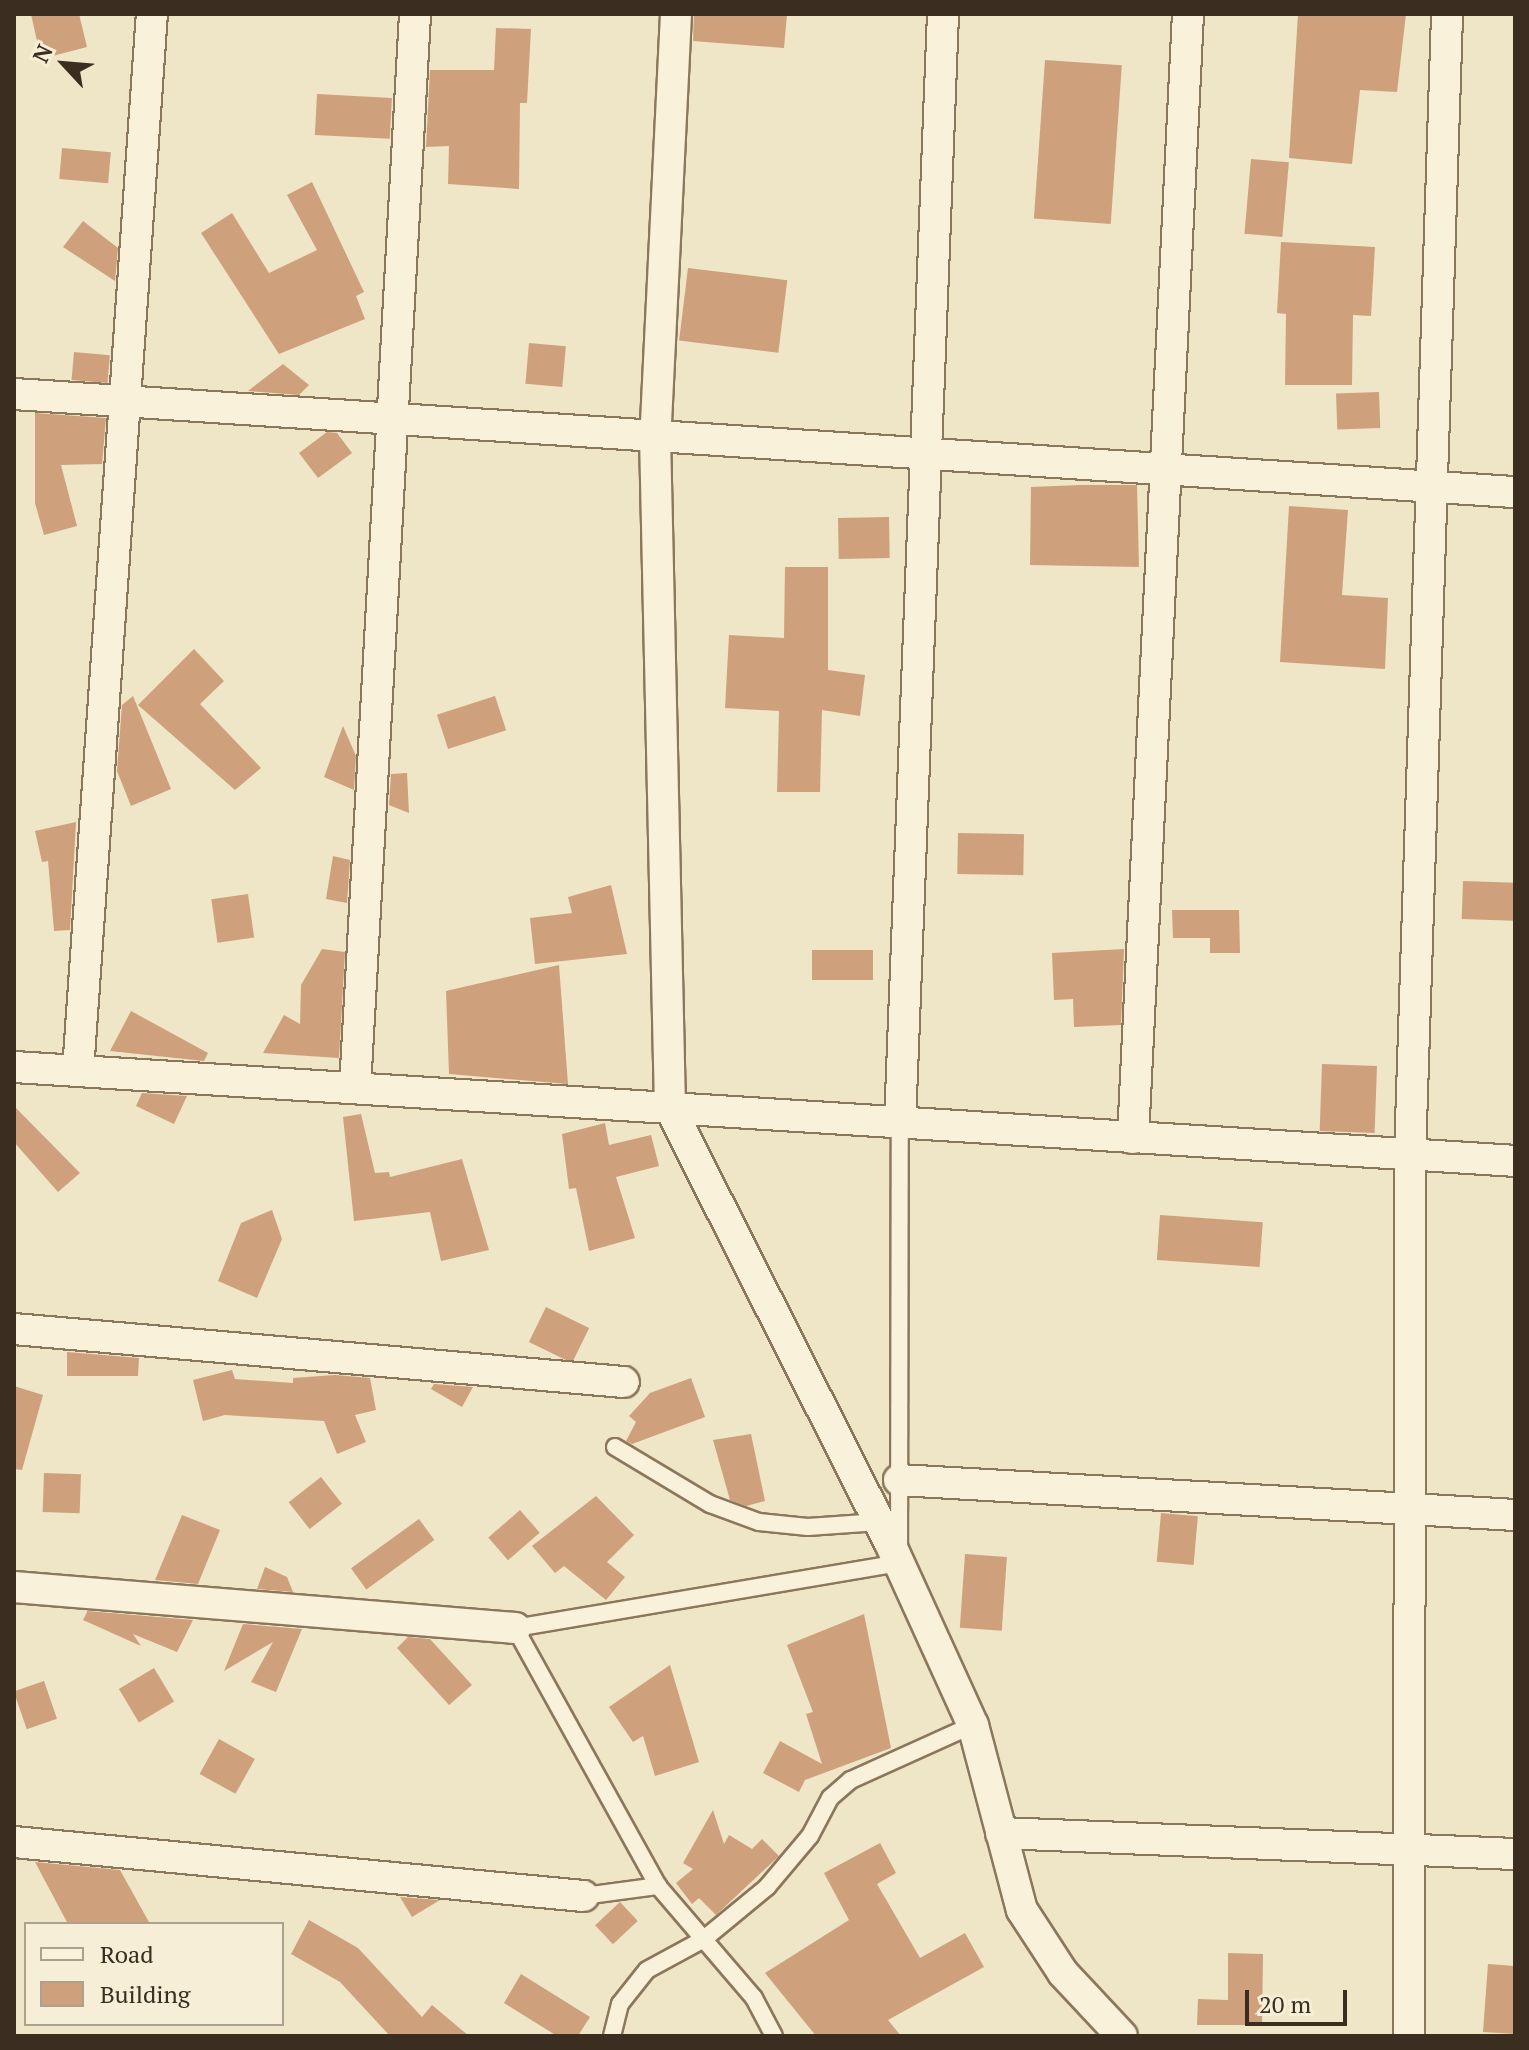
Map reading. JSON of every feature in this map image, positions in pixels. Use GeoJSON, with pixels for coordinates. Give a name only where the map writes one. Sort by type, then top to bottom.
{"type":"FeatureCollection","features":[{"type":"Feature","properties":{"kind":"street"},"geometry":{"type":"LineString","coordinates":[[78,1071],[152,14]]}},
{"type":"Feature","properties":{"kind":"street"},"geometry":{"type":"LineString","coordinates":[[355,1088],[415,14]]}},
{"type":"Feature","properties":{"kind":"street"},"geometry":{"type":"LineString","coordinates":[[676,14],[655,436],[670,1108],[879,1522],[973,1725],[1022,1910],[1063,1973],[1122,2036]]}},
{"type":"Feature","properties":{"kind":"street"},"geometry":{"type":"LineString","coordinates":[[900,1123],[930,454],[943,14]]}},
{"type":"Feature","properties":{"kind":"street"},"geometry":{"type":"LineString","coordinates":[[1133,1138],[1169,470],[1188,14]]}},
{"type":"Feature","properties":{"kind":"street"},"geometry":{"type":"LineString","coordinates":[[1409,2036],[1410,1155],[1447,14]]}},
{"type":"Feature","properties":{"kind":"street"},"geometry":{"type":"LineString","coordinates":[[14,394],[1515,492]]}},
{"type":"Feature","properties":{"kind":"street"},"geometry":{"type":"LineString","coordinates":[[14,1067],[1515,1161]]}},
{"type":"Feature","properties":{"kind":"street"},"geometry":{"type":"LineString","coordinates":[[14,1329],[624,1382]]}},
{"type":"Feature","properties":{"kind":"street"},"geometry":{"type":"LineString","coordinates":[[899,1480],[1515,1515]]}},
{"type":"Feature","properties":{"kind":"street"},"geometry":{"type":"LineString","coordinates":[[14,1587],[515,1628]]}},
{"type":"Feature","properties":{"kind":"street"},"geometry":{"type":"LineString","coordinates":[[1001,1833],[1515,1854]]}},
{"type":"Feature","properties":{"kind":"street"},"geometry":{"type":"LineString","coordinates":[[14,1842],[583,1896]]}},
{"type":"Feature","properties":{"kind":"lane"},"geometry":{"type":"LineString","coordinates":[[774,2036],[754,1998],[658,1886],[515,1628],[899,1563],[900,1123]]}},
{"type":"Feature","properties":{"kind":"lane"},"geometry":{"type":"LineString","coordinates":[[615,1447],[710,1504],[759,1522],[808,1527],[879,1522]]}},
{"type":"Feature","properties":{"kind":"lane"},"geometry":{"type":"LineString","coordinates":[[612,2036],[620,2004],[647,1970],[704,1939],[767,1887],[810,1836],[830,1798],[851,1780],[973,1725]]}},
{"type":"Feature","properties":{"kind":"lane"},"geometry":{"type":"LineString","coordinates":[[583,1896],[658,1886]]}},
{"type":"Feature","properties":{"kind":"building"},"geometry":{"type":"Polygon","coordinates":[[[31,14],[79,14],[87,47],[41,59],[31,14]]]}},
{"type":"Feature","properties":{"kind":"building"},"geometry":{"type":"Polygon","coordinates":[[[694,14],[787,14],[784,48],[693,41],[694,14]]]}},
{"type":"Feature","properties":{"kind":"building"},"geometry":{"type":"Polygon","coordinates":[[[1298,14],[1406,14],[1397,92],[1360,90],[1352,164],[1289,158],[1298,14]]]}},
{"type":"Feature","properties":{"kind":"building"},"geometry":{"type":"Polygon","coordinates":[[[496,28],[531,29],[527,103],[520,103],[519,189],[448,184],[449,146],[426,147],[430,70],[494,70],[496,28]]]}},
{"type":"Feature","properties":{"kind":"building"},"geometry":{"type":"Polygon","coordinates":[[[1045,60],[1122,65],[1111,224],[1034,219],[1045,60]]]}},
{"type":"Feature","properties":{"kind":"building"},"geometry":{"type":"Polygon","coordinates":[[[317,94],[392,98],[390,139],[315,135],[317,94]]]}},
{"type":"Feature","properties":{"kind":"building"},"geometry":{"type":"Polygon","coordinates":[[[62,148],[111,152],[108,183],[59,179],[62,148]]]}},
{"type":"Feature","properties":{"kind":"building"},"geometry":{"type":"Polygon","coordinates":[[[1251,159],[1289,162],[1282,237],[1244,234],[1251,159]]]}},
{"type":"Feature","properties":{"kind":"building"},"geometry":{"type":"Polygon","coordinates":[[[312,182],[364,292],[356,296],[365,319],[279,354],[201,233],[232,213],[269,273],[317,250],[287,195],[312,182]]]}},
{"type":"Feature","properties":{"kind":"building"},"geometry":{"type":"Polygon","coordinates":[[[83,221],[118,248],[115,281],[63,247],[83,221]]]}},
{"type":"Feature","properties":{"kind":"building"},"geometry":{"type":"Polygon","coordinates":[[[1281,242],[1375,247],[1371,316],[1353,315],[1352,385],[1285,385],[1286,314],[1277,313],[1281,242]]]}},
{"type":"Feature","properties":{"kind":"building"},"geometry":{"type":"Polygon","coordinates":[[[688,268],[787,280],[778,353],[679,340],[688,268]]]}},
{"type":"Feature","properties":{"kind":"building"},"geometry":{"type":"Polygon","coordinates":[[[529,343],[566,346],[562,387],[525,384],[529,343]]]}},
{"type":"Feature","properties":{"kind":"building"},"geometry":{"type":"Polygon","coordinates":[[[74,352],[110,355],[107,383],[72,380],[74,352]]]}},
{"type":"Feature","properties":{"kind":"building"},"geometry":{"type":"Polygon","coordinates":[[[283,364],[309,385],[299,395],[248,391],[283,364]]]}},
{"type":"Feature","properties":{"kind":"building"},"geometry":{"type":"Polygon","coordinates":[[[1379,392],[1380,428],[1337,429],[1336,394],[1379,392]]]}},
{"type":"Feature","properties":{"kind":"building"},"geometry":{"type":"Polygon","coordinates":[[[35,413],[106,418],[102,464],[61,465],[77,526],[44,535],[35,503],[35,413]]]}},
{"type":"Feature","properties":{"kind":"building"},"geometry":{"type":"Polygon","coordinates":[[[327,432],[337,433],[352,453],[318,478],[299,453],[327,432]]]}},
{"type":"Feature","properties":{"kind":"building"},"geometry":{"type":"Polygon","coordinates":[[[1137,485],[1139,567],[1030,565],[1031,487],[1137,485]]]}},
{"type":"Feature","properties":{"kind":"building"},"geometry":{"type":"Polygon","coordinates":[[[1289,506],[1348,510],[1342,595],[1388,598],[1385,669],[1280,662],[1289,506]]]}},
{"type":"Feature","properties":{"kind":"building"},"geometry":{"type":"Polygon","coordinates":[[[889,517],[890,558],[839,559],[838,518],[889,517]]]}},
{"type":"Feature","properties":{"kind":"building"},"geometry":{"type":"Polygon","coordinates":[[[785,567],[828,567],[828,670],[865,675],[860,716],[822,710],[820,792],[777,792],[779,711],[725,708],[729,635],[784,638],[785,567]]]}},
{"type":"Feature","properties":{"kind":"building"},"geometry":{"type":"Polygon","coordinates":[[[194,649],[224,681],[200,704],[261,768],[235,790],[138,705],[194,649]]]}},
{"type":"Feature","properties":{"kind":"building"},"geometry":{"type":"Polygon","coordinates":[[[133,696],[171,789],[131,806],[117,771],[122,705],[133,696]]]}},
{"type":"Feature","properties":{"kind":"building"},"geometry":{"type":"Polygon","coordinates":[[[495,696],[506,730],[448,749],[437,715],[495,696]]]}},
{"type":"Feature","properties":{"kind":"building"},"geometry":{"type":"Polygon","coordinates":[[[343,726],[356,756],[354,790],[324,777],[343,726]]]}},
{"type":"Feature","properties":{"kind":"building"},"geometry":{"type":"Polygon","coordinates":[[[407,773],[409,813],[389,805],[391,774],[407,773]]]}},
{"type":"Feature","properties":{"kind":"building"},"geometry":{"type":"Polygon","coordinates":[[[76,822],[70,930],[54,931],[48,861],[42,862],[35,831],[76,822]]]}},
{"type":"Feature","properties":{"kind":"building"},"geometry":{"type":"Polygon","coordinates":[[[958,833],[1024,834],[1023,875],[957,874],[958,833]]]}},
{"type":"Feature","properties":{"kind":"building"},"geometry":{"type":"Polygon","coordinates":[[[333,856],[350,860],[347,903],[326,899],[333,856]]]}},
{"type":"Feature","properties":{"kind":"building"},"geometry":{"type":"Polygon","coordinates":[[[1463,881],[1515,883],[1514,921],[1462,919],[1463,881]]]}},
{"type":"Feature","properties":{"kind":"building"},"geometry":{"type":"Polygon","coordinates":[[[611,885],[627,954],[535,964],[530,918],[572,913],[568,897],[611,885]]]}},
{"type":"Feature","properties":{"kind":"building"},"geometry":{"type":"Polygon","coordinates":[[[248,894],[254,938],[217,943],[211,899],[248,894]]]}},
{"type":"Feature","properties":{"kind":"building"},"geometry":{"type":"Polygon","coordinates":[[[1172,910],[1239,910],[1240,953],[1210,953],[1210,938],[1173,938],[1172,910]]]}},
{"type":"Feature","properties":{"kind":"building"},"geometry":{"type":"Polygon","coordinates":[[[322,949],[345,952],[339,1058],[263,1053],[284,1015],[300,1024],[301,985],[322,949]]]}},
{"type":"Feature","properties":{"kind":"building"},"geometry":{"type":"Polygon","coordinates":[[[1124,949],[1121,1025],[1074,1027],[1073,999],[1054,1000],[1052,953],[1124,949]]]}},
{"type":"Feature","properties":{"kind":"building"},"geometry":{"type":"Polygon","coordinates":[[[812,950],[873,950],[873,980],[812,980],[812,950]]]}},
{"type":"Feature","properties":{"kind":"building"},"geometry":{"type":"Polygon","coordinates":[[[559,965],[568,1084],[449,1074],[446,991],[559,965]]]}},
{"type":"Feature","properties":{"kind":"building"},"geometry":{"type":"Polygon","coordinates":[[[131,1011],[208,1053],[204,1061],[110,1051],[131,1011]]]}},
{"type":"Feature","properties":{"kind":"building"},"geometry":{"type":"Polygon","coordinates":[[[1322,1064],[1377,1066],[1375,1133],[1320,1131],[1322,1064]]]}},
{"type":"Feature","properties":{"kind":"building"},"geometry":{"type":"Polygon","coordinates":[[[142,1093],[187,1096],[174,1124],[136,1106],[142,1093]]]}},
{"type":"Feature","properties":{"kind":"building"},"geometry":{"type":"Polygon","coordinates":[[[14,1106],[80,1173],[58,1192],[14,1142],[14,1106]]]}},
{"type":"Feature","properties":{"kind":"building"},"geometry":{"type":"Polygon","coordinates":[[[361,1114],[375,1173],[389,1172],[390,1177],[462,1159],[489,1250],[441,1261],[430,1212],[354,1221],[343,1117],[361,1114]]]}},
{"type":"Feature","properties":{"kind":"building"},"geometry":{"type":"Polygon","coordinates":[[[605,1123],[609,1145],[651,1135],[659,1166],[616,1177],[635,1238],[589,1251],[576,1188],[569,1189],[562,1134],[605,1123]]]}},
{"type":"Feature","properties":{"kind":"building"},"geometry":{"type":"Polygon","coordinates":[[[272,1210],[282,1239],[257,1298],[218,1281],[241,1223],[272,1210]]]}},
{"type":"Feature","properties":{"kind":"building"},"geometry":{"type":"Polygon","coordinates":[[[1160,1215],[1263,1222],[1260,1267],[1157,1260],[1160,1215]]]}},
{"type":"Feature","properties":{"kind":"building"},"geometry":{"type":"Polygon","coordinates":[[[546,1307],[589,1328],[572,1363],[529,1342],[546,1307]]]}},
{"type":"Feature","properties":{"kind":"building"},"geometry":{"type":"Polygon","coordinates":[[[67,1352],[139,1358],[138,1376],[67,1376],[67,1352]]]}},
{"type":"Feature","properties":{"kind":"building"},"geometry":{"type":"Polygon","coordinates":[[[232,1370],[235,1379],[293,1383],[293,1378],[335,1375],[370,1378],[376,1410],[355,1415],[366,1442],[337,1454],[324,1421],[225,1415],[203,1421],[193,1380],[232,1370]]]}},
{"type":"Feature","properties":{"kind":"building"},"geometry":{"type":"Polygon","coordinates":[[[691,1378],[705,1417],[632,1444],[626,1441],[636,1422],[629,1416],[650,1393],[691,1378]]]}},
{"type":"Feature","properties":{"kind":"building"},"geometry":{"type":"Polygon","coordinates":[[[434,1384],[473,1387],[462,1407],[431,1389],[434,1384]]]}},
{"type":"Feature","properties":{"kind":"building"},"geometry":{"type":"Polygon","coordinates":[[[14,1386],[43,1395],[22,1470],[14,1469],[14,1386]]]}},
{"type":"Feature","properties":{"kind":"building"},"geometry":{"type":"Polygon","coordinates":[[[751,1434],[765,1501],[746,1506],[730,1500],[713,1440],[751,1434]]]}},
{"type":"Feature","properties":{"kind":"building"},"geometry":{"type":"Polygon","coordinates":[[[44,1473],[81,1474],[80,1513],[43,1512],[44,1473]]]}},
{"type":"Feature","properties":{"kind":"building"},"geometry":{"type":"Polygon","coordinates":[[[321,1477],[342,1504],[310,1529],[289,1502],[321,1477]]]}},
{"type":"Feature","properties":{"kind":"building"},"geometry":{"type":"Polygon","coordinates":[[[596,1496],[634,1535],[607,1562],[625,1577],[606,1600],[564,1566],[555,1573],[532,1546],[596,1496]]]}},
{"type":"Feature","properties":{"kind":"building"},"geometry":{"type":"Polygon","coordinates":[[[520,1510],[540,1533],[508,1560],[488,1538],[520,1510]]]}},
{"type":"Feature","properties":{"kind":"building"},"geometry":{"type":"Polygon","coordinates":[[[1161,1513],[1198,1516],[1194,1565],[1157,1562],[1161,1513]]]}},
{"type":"Feature","properties":{"kind":"building"},"geometry":{"type":"Polygon","coordinates":[[[182,1515],[220,1530],[198,1584],[155,1580],[182,1515]]]}},
{"type":"Feature","properties":{"kind":"building"},"geometry":{"type":"Polygon","coordinates":[[[419,1519],[434,1540],[366,1589],[351,1568],[419,1519]]]}},
{"type":"Feature","properties":{"kind":"building"},"geometry":{"type":"Polygon","coordinates":[[[965,1554],[1007,1557],[1002,1631],[960,1628],[965,1554]]]}},
{"type":"Feature","properties":{"kind":"building"},"geometry":{"type":"Polygon","coordinates":[[[265,1567],[287,1577],[293,1592],[257,1589],[265,1567]]]}},
{"type":"Feature","properties":{"kind":"building"},"geometry":{"type":"Polygon","coordinates":[[[87,1611],[193,1620],[177,1652],[133,1634],[141,1646],[83,1620],[87,1611]]]}},
{"type":"Feature","properties":{"kind":"building"},"geometry":{"type":"Polygon","coordinates":[[[864,1614],[891,1748],[805,1780],[799,1792],[763,1773],[780,1741],[822,1764],[806,1714],[813,1712],[787,1645],[864,1614]]]}},
{"type":"Feature","properties":{"kind":"building"},"geometry":{"type":"Polygon","coordinates":[[[243,1624],[302,1629],[276,1692],[251,1682],[273,1642],[224,1671],[243,1624]]]}},
{"type":"Feature","properties":{"kind":"building"},"geometry":{"type":"Polygon","coordinates":[[[408,1637],[430,1639],[472,1685],[449,1705],[397,1648],[408,1637]]]}},
{"type":"Feature","properties":{"kind":"building"},"geometry":{"type":"Polygon","coordinates":[[[670,1665],[699,1762],[655,1776],[643,1736],[633,1742],[609,1707],[670,1665]]]}},
{"type":"Feature","properties":{"kind":"building"},"geometry":{"type":"Polygon","coordinates":[[[154,1668],[174,1701],[139,1723],[119,1689],[154,1668]]]}},
{"type":"Feature","properties":{"kind":"building"},"geometry":{"type":"Polygon","coordinates":[[[44,1681],[57,1719],[27,1729],[14,1691],[44,1681]]]}},
{"type":"Feature","properties":{"kind":"building"},"geometry":{"type":"Polygon","coordinates":[[[219,1739],[255,1759],[235,1794],[200,1774],[219,1739]]]}},
{"type":"Feature","properties":{"kind":"building"},"geometry":{"type":"Polygon","coordinates":[[[713,1810],[724,1844],[729,1835],[752,1849],[762,1839],[779,1856],[716,1915],[699,1898],[692,1904],[676,1883],[693,1869],[683,1863],[713,1810]]]}},
{"type":"Feature","properties":{"kind":"building"},"geometry":{"type":"Polygon","coordinates":[[[880,1843],[896,1873],[877,1884],[920,1958],[965,1933],[984,1967],[888,2020],[901,2036],[816,2036],[765,1973],[849,1920],[824,1873],[880,1843]]]}},
{"type":"Feature","properties":{"kind":"building"},"geometry":{"type":"Polygon","coordinates":[[[35,1862],[120,1870],[149,1922],[67,1922],[35,1862]]]}},
{"type":"Feature","properties":{"kind":"building"},"geometry":{"type":"Polygon","coordinates":[[[400,1897],[440,1900],[412,1917],[400,1897]]]}},
{"type":"Feature","properties":{"kind":"building"},"geometry":{"type":"Polygon","coordinates":[[[620,1902],[638,1921],[613,1944],[595,1925],[620,1902]]]}},
{"type":"Feature","properties":{"kind":"building"},"geometry":{"type":"Polygon","coordinates":[[[309,1920],[358,1948],[422,2017],[432,2005],[469,2036],[390,2036],[340,1982],[291,1954],[309,1920]]]}},
{"type":"Feature","properties":{"kind":"building"},"geometry":{"type":"Polygon","coordinates":[[[1228,1953],[1263,1954],[1262,2025],[1197,2025],[1198,1999],[1228,2000],[1228,1953]]]}},
{"type":"Feature","properties":{"kind":"building"},"geometry":{"type":"Polygon","coordinates":[[[1488,1964],[1515,1966],[1515,2034],[1483,2032],[1488,1964]]]}},
{"type":"Feature","properties":{"kind":"building"},"geometry":{"type":"Polygon","coordinates":[[[521,1974],[590,2017],[578,2036],[557,2036],[504,2003],[521,1974]]]}}]}
